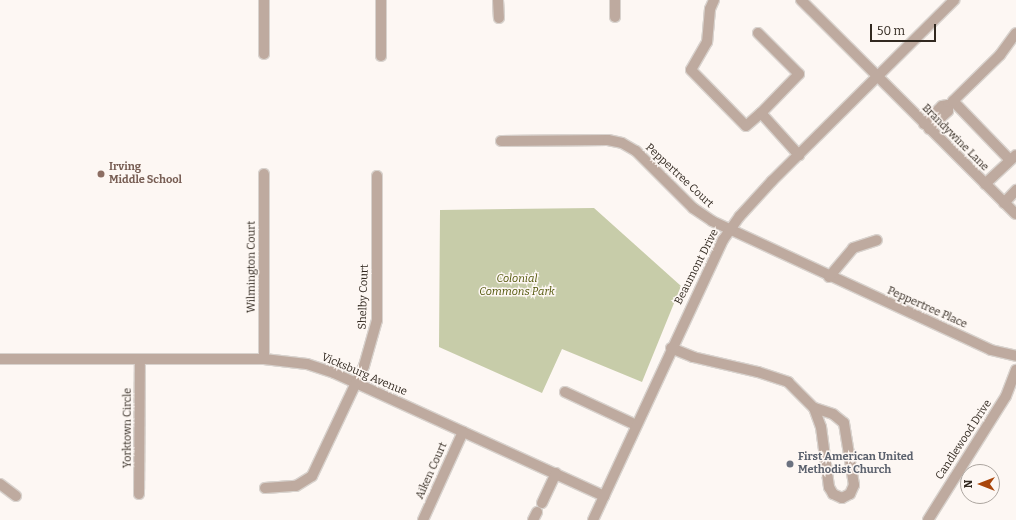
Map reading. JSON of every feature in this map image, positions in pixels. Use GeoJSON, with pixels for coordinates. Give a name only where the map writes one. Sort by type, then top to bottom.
{"type":"FeatureCollection","features":[{"type":"Feature","properties":{"kind":"street"},"geometry":{"type":"LineString","coordinates":[[264,0],[264,54]]}},
{"type":"Feature","properties":{"kind":"street"},"geometry":{"type":"LineString","coordinates":[[381,0],[381,56]]}},
{"type":"Feature","properties":{"kind":"street"},"geometry":{"type":"LineString","coordinates":[[498,0],[499,18]]}},
{"type":"Feature","properties":{"kind":"street"},"geometry":{"type":"LineString","coordinates":[[615,0],[615,18]]}},
{"type":"Feature","properties":{"kind":"street"},"geometry":{"type":"LineString","coordinates":[[714,0],[710,9],[707,42],[691,70],[746,126],[761,113],[799,74],[758,33]]}},
{"type":"Feature","properties":{"kind":"street"},"geometry":{"type":"LineString","coordinates":[[801,0],[877,78]]}},
{"type":"Feature","properties":{"kind":"street","name":"Beaumont Drive"},"geometry":{"type":"LineString","coordinates":[[593,520],[712,261],[730,230],[752,202],[954,0]]}},
{"type":"Feature","properties":{"kind":"street"},"geometry":{"type":"LineString","coordinates":[[927,127],[948,111],[950,103],[1000,55],[1016,33]]}},
{"type":"Feature","properties":{"kind":"street","name":"Brandywine Lane"},"geometry":{"type":"LineString","coordinates":[[877,78],[1016,214]]}},
{"type":"Feature","properties":{"kind":"street"},"geometry":{"type":"LineString","coordinates":[[950,103],[1013,158],[985,184]]}},
{"type":"Feature","properties":{"kind":"street"},"geometry":{"type":"LineString","coordinates":[[761,113],[799,155]]}},
{"type":"Feature","properties":{"kind":"street","name":"Peppertree Court"},"geometry":{"type":"LineString","coordinates":[[501,141],[608,140],[622,143],[644,158],[699,214],[829,277]]}},
{"type":"Feature","properties":{"kind":"street","name":"Wilmington Court"},"geometry":{"type":"LineString","coordinates":[[264,174],[264,360]]}},
{"type":"Feature","properties":{"kind":"street","name":"Shelby Court"},"geometry":{"type":"LineString","coordinates":[[265,488],[296,486],[312,476],[356,383],[373,341],[377,320],[377,176]]}},
{"type":"Feature","properties":{"kind":"street"},"geometry":{"type":"LineString","coordinates":[[1004,203],[1016,190]]}},
{"type":"Feature","properties":{"kind":"street"},"geometry":{"type":"LineString","coordinates":[[829,277],[853,248],[877,240]]}},
{"type":"Feature","properties":{"kind":"street","name":"Peppertree Place"},"geometry":{"type":"LineString","coordinates":[[829,277],[991,350],[1016,356]]}},
{"type":"Feature","properties":{"kind":"street"},"geometry":{"type":"LineString","coordinates":[[671,348],[693,357],[758,372],[788,382],[814,408],[821,427],[829,487],[833,494],[842,498],[850,494],[854,485],[844,423],[832,414],[814,408]]}},
{"type":"Feature","properties":{"kind":"street","name":"Vicksburg Avenue"},"geometry":{"type":"LineString","coordinates":[[0,359],[140,361],[264,360],[307,364],[356,383],[604,496]]}},
{"type":"Feature","properties":{"kind":"street","name":"Yorktown Circle"},"geometry":{"type":"LineString","coordinates":[[139,494],[140,361]]}},
{"type":"Feature","properties":{"kind":"street","name":"Candlewood Drive"},"geometry":{"type":"LineString","coordinates":[[928,520],[1006,396],[1016,370]]}},
{"type":"Feature","properties":{"kind":"street"},"geometry":{"type":"LineString","coordinates":[[565,392],[636,425]]}},
{"type":"Feature","properties":{"kind":"street","name":"Aiken Court"},"geometry":{"type":"LineString","coordinates":[[423,520],[463,432]]}},
{"type":"Feature","properties":{"kind":"street"},"geometry":{"type":"LineString","coordinates":[[542,503],[556,473]]}},
{"type":"Feature","properties":{"kind":"street"},"geometry":{"type":"LineString","coordinates":[[0,484],[16,496]]}},
{"type":"Feature","properties":{"kind":"green space","name":"Colonial Commons Park"},"geometry":{"type":"Polygon","coordinates":[[[594,208],[681,286],[642,382],[562,349],[542,393],[439,347],[440,210],[594,208]]]}},
{"type":"Feature","properties":{"kind":"place","name":"Irving Middle School"},"geometry":{"type":"Point","coordinates":[101,174]}},
{"type":"Feature","properties":{"kind":"place","name":"First American United Methodist Church"},"geometry":{"type":"Point","coordinates":[790,464]}}]}
